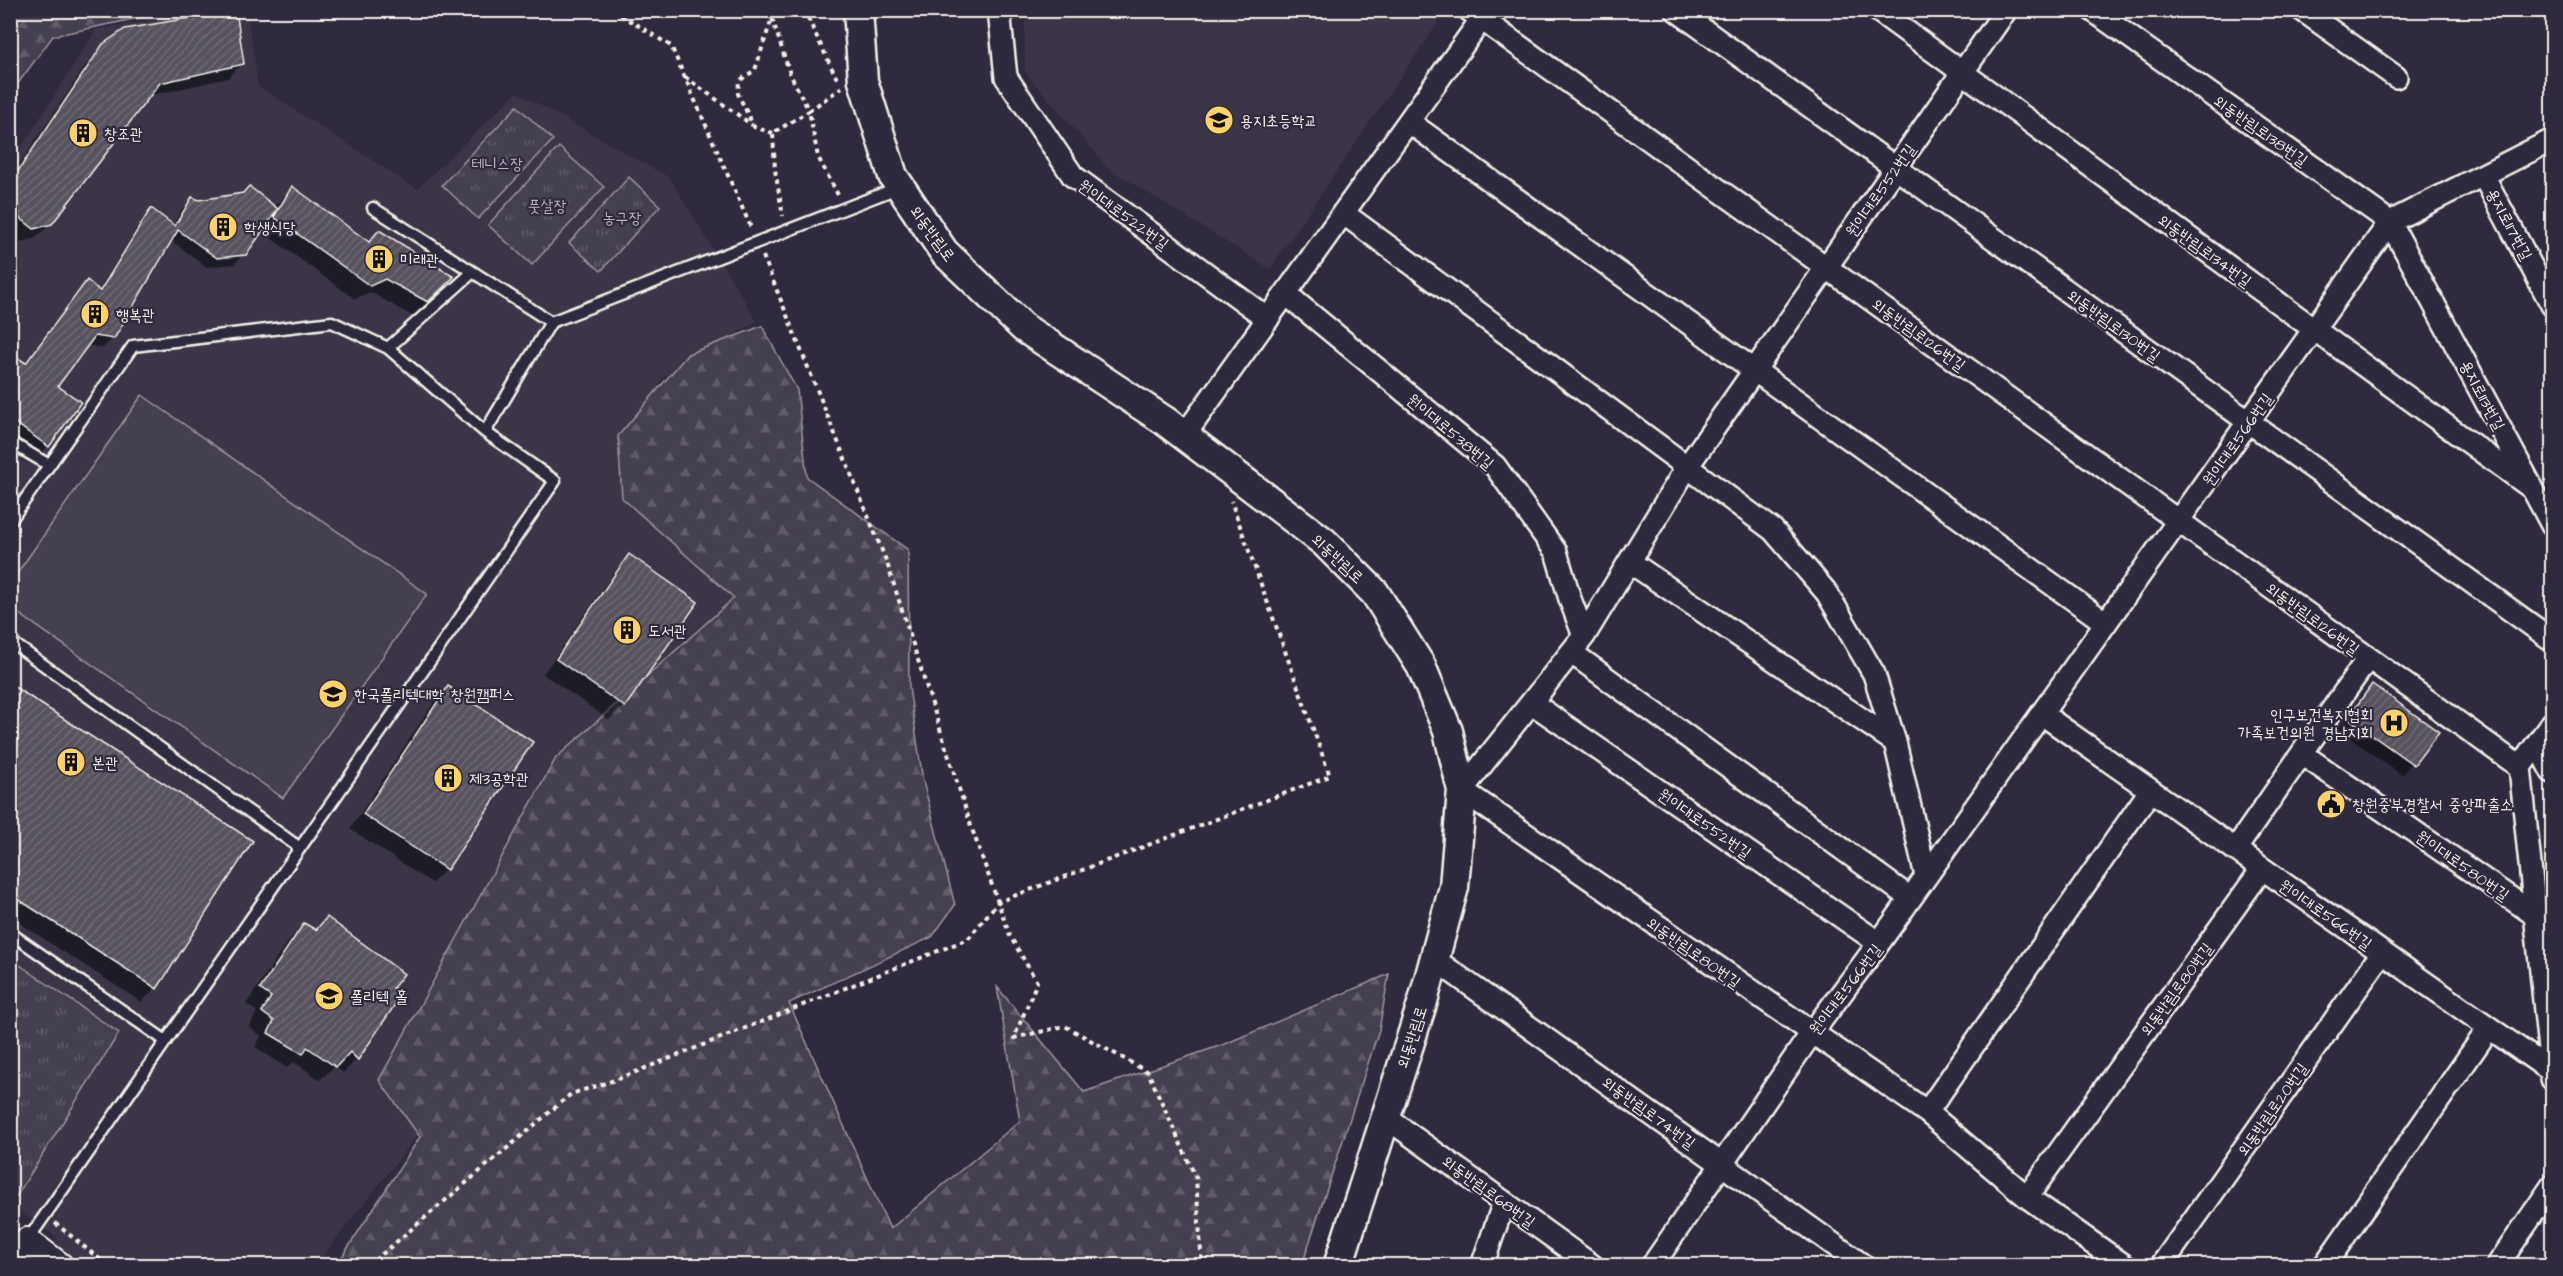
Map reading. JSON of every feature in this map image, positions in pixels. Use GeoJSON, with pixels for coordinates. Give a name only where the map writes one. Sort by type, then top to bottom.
{"type":"FeatureCollection","features":[{"type":"Feature","properties":{"kind":"main road","name":"외동반림로"},"geometry":{"type":"LineString","coordinates":[[858,10],[864,81],[893,176],[944,252],[1024,328],[1184,436],[1324,542],[1375,593],[1421,666],[1448,731],[1462,790],[1454,887],[1423,1002],[1384,1116],[1338,1266]]}},
{"type":"Feature","properties":{"kind":"street","name":"원이대로522번길"},"geometry":{"type":"LineString","coordinates":[[999,10],[1006,77],[1074,176],[1268,319]]}},
{"type":"Feature","properties":{"kind":"street","name":"외동반림로130번길"},"geometry":{"type":"LineString","coordinates":[[1676,10],[2553,640]]}},
{"type":"Feature","properties":{"kind":"street","name":"외동반림로134번길"},"geometry":{"type":"LineString","coordinates":[[1876,10],[2533,489]]}},
{"type":"Feature","properties":{"kind":"street","name":"원이대로552번길"},"geometry":{"type":"LineString","coordinates":[[1462,790],[1578,645],[1687,467],[2006,10]]}},
{"type":"Feature","properties":{"kind":"street","name":"외동반림로138번길"},"geometry":{"type":"LineString","coordinates":[[2092,10],[2390,222],[2414,264]]}},
{"type":"Feature","properties":{"kind":"street"},"geometry":{"type":"LineString","coordinates":[[2302,10],[2396,77]]}},
{"type":"Feature","properties":{"kind":"street"},"geometry":{"type":"LineString","coordinates":[[1184,436],[1409,122],[1479,14]]}},
{"type":"Feature","properties":{"kind":"street","name":"외동반림로126번길"},"geometry":{"type":"LineString","coordinates":[[1479,14],[1826,268],[2520,767]]}},
{"type":"Feature","properties":{"kind":"street"},"geometry":{"type":"LineString","coordinates":[[1409,122],[2106,623]]}},
{"type":"Feature","properties":{"kind":"street"},"geometry":{"type":"LineString","coordinates":[[2390,222],[2553,140]]}},
{"type":"Feature","properties":{"kind":"street","name":"용지로117번길"},"geometry":{"type":"LineString","coordinates":[[2483,175],[2553,305]]}},
{"type":"Feature","properties":{"kind":"street"},"geometry":{"type":"LineString","coordinates":[[1343,213],[1773,530],[1827,593],[1875,674],[1895,742],[1926,876]]}},
{"type":"Feature","properties":{"kind":"street","name":"원이대로566번길"},"geometry":{"type":"LineString","coordinates":[[1652,1266],[1811,1034],[1879,943],[2390,222]]}},
{"type":"Feature","properties":{"kind":"street","name":"용지로113번길"},"geometry":{"type":"LineString","coordinates":[[2414,264],[2553,525]]}},
{"type":"Feature","properties":{"kind":"street","name":"원이대로538번길"},"geometry":{"type":"LineString","coordinates":[[1286,294],[1495,466],[1556,552],[1570,599],[1578,645]]}},
{"type":"Feature","properties":{"kind":"street"},"geometry":{"type":"LineString","coordinates":[[1630,561],[1895,742]]}},
{"type":"Feature","properties":{"kind":"street"},"geometry":{"type":"LineString","coordinates":[[1578,645],[1911,898]]}},
{"type":"Feature","properties":{"kind":"street","name":"외동반림로126번길"},"geometry":{"type":"LineString","coordinates":[[2235,850],[2368,658]]}},
{"type":"Feature","properties":{"kind":"street","name":"원이대로552번길"},"geometry":{"type":"LineString","coordinates":[[1532,703],[1879,943]]}},
{"type":"Feature","properties":{"kind":"street","name":"원이대로566번길"},"geometry":{"type":"LineString","coordinates":[[2042,714],[2489,1028],[2552,1077]]}},
{"type":"Feature","properties":{"kind":"street"},"geometry":{"type":"LineString","coordinates":[[2520,767],[2553,723]]}},
{"type":"Feature","properties":{"kind":"street"},"geometry":{"type":"LineString","coordinates":[[2537,744],[2553,772]]}},
{"type":"Feature","properties":{"kind":"street","name":"원이대로580번길"},"geometry":{"type":"LineString","coordinates":[[2302,754],[2535,915]]}},
{"type":"Feature","properties":{"kind":"street","name":"원이대로580번길"},"geometry":{"type":"LineString","coordinates":[[2520,767],[2552,1077]]}},
{"type":"Feature","properties":{"kind":"street","name":"외동반림로80번길"},"geometry":{"type":"LineString","coordinates":[[1462,790],[1811,1034],[1927,1112],[2027,1197],[2125,1266]]}},
{"type":"Feature","properties":{"kind":"street"},"geometry":{"type":"LineString","coordinates":[[1927,1112],[2150,791]]}},
{"type":"Feature","properties":{"kind":"street","name":"외동반림로80번길"},"geometry":{"type":"LineString","coordinates":[[2027,1197],[2262,869]]}},
{"type":"Feature","properties":{"kind":"street","name":"외동반림로20번길"},"geometry":{"type":"LineString","coordinates":[[2161,1266],[2382,953]]}},
{"type":"Feature","properties":{"kind":"street","name":"외동반림로74번길"},"geometry":{"type":"LineString","coordinates":[[1434,959],[1864,1266]]}},
{"type":"Feature","properties":{"kind":"street"},"geometry":{"type":"LineString","coordinates":[[2541,974],[2553,997]]}},
{"type":"Feature","properties":{"kind":"street"},"geometry":{"type":"LineString","coordinates":[[2324,1266],[2489,1028]]}},
{"type":"Feature","properties":{"kind":"street","name":"외동반림로68번길"},"geometry":{"type":"LineString","coordinates":[[1384,1116],[1593,1266]]}},
{"type":"Feature","properties":{"kind":"street"},"geometry":{"type":"LineString","coordinates":[[2497,1266],[2553,1186]]}},
{"type":"Feature","properties":{"kind":"street"},"geometry":{"type":"LineString","coordinates":[[1482,1266],[1504,1202]]}},
{"type":"Feature","properties":{"kind":"street"},"geometry":{"type":"LineString","coordinates":[[10,1265],[27,1241],[60,1266]]}},
{"type":"Feature","properties":{"kind":"lane"},"geometry":{"type":"LineString","coordinates":[[485,432],[551,322],[887,192]]}},
{"type":"Feature","properties":{"kind":"lane"},"geometry":{"type":"LineString","coordinates":[[373,208],[551,322]]}},
{"type":"Feature","properties":{"kind":"lane"},"geometry":{"type":"LineString","coordinates":[[388,348],[473,272]]}},
{"type":"Feature","properties":{"kind":"lane"},"geometry":{"type":"LineString","coordinates":[[10,521],[133,346],[332,322],[388,348],[485,432],[555,482],[27,1241]]}},
{"type":"Feature","properties":{"kind":"lane"},"geometry":{"type":"LineString","coordinates":[[10,442],[50,465]]}},
{"type":"Feature","properties":{"kind":"lane"},"geometry":{"type":"LineString","coordinates":[[10,641],[300,848]]}},
{"type":"Feature","properties":{"kind":"lane"},"geometry":{"type":"LineString","coordinates":[[10,933],[166,1041]]}},
{"type":"Feature","properties":{"kind":"path"},"geometry":{"type":"LineString","coordinates":[[613,10],[671,46],[757,243],[887,563],[972,829],[1010,936],[1038,982],[1014,1038],[1065,1026],[1148,1072],[1196,1178],[1202,1266]]}},
{"type":"Feature","properties":{"kind":"path"},"geometry":{"type":"LineString","coordinates":[[684,77],[754,127],[773,133],[809,111],[840,87],[804,10]]}},
{"type":"Feature","properties":{"kind":"path"},"geometry":{"type":"LineString","coordinates":[[754,127],[738,94],[739,81],[755,70],[772,18],[790,74],[809,111],[818,157],[846,209]]}},
{"type":"Feature","properties":{"kind":"path"},"geometry":{"type":"LineString","coordinates":[[773,133],[775,170],[785,232]]}},
{"type":"Feature","properties":{"kind":"path"},"geometry":{"type":"LineString","coordinates":[[368,1266],[571,1094],[618,1080],[968,939],[998,902],[1330,776],[1231,500],[1242,479]]}},
{"type":"Feature","properties":{"kind":"path"},"geometry":{"type":"LineString","coordinates":[[45,1215],[108,1266]]}},
{"type":"Feature","properties":{"kind":"shaded area","name":"한국폴리텍대학 창원캠퍼스"},"geometry":{"type":"Polygon","coordinates":[[[201,11],[247,11],[258,86],[417,189],[517,92],[670,178],[757,321],[662,378],[628,467],[757,605],[423,1128],[316,1265],[40,1265],[58,1238],[11,1205],[10,249],[16,237],[11,232],[11,163],[96,30],[201,11]]]}},
{"type":"Feature","properties":{"kind":"shaded area","name":"용지초등학교"},"geometry":{"type":"Polygon","coordinates":[[[1025,11],[1425,11],[1439,21],[1270,269],[1108,168],[1025,72],[1025,11]]]}},
{"type":"Feature","properties":{"kind":"green space"},"geometry":{"type":"Polygon","coordinates":[[[11,10],[172,11],[53,36],[11,93],[11,10]]]}},
{"type":"Feature","properties":{"kind":"green space","name":"테니스장"},"geometry":{"type":"Polygon","coordinates":[[[517,106],[553,140],[478,219],[442,185],[517,106]]]}},
{"type":"Feature","properties":{"kind":"green space","name":"풋살장"},"geometry":{"type":"Polygon","coordinates":[[[559,147],[604,187],[532,265],[488,225],[559,147]]]}},
{"type":"Feature","properties":{"kind":"green space","name":"농구장"},"geometry":{"type":"Polygon","coordinates":[[[629,177],[660,206],[601,271],[569,243],[629,177]]]}},
{"type":"Feature","properties":{"kind":"green space"},"geometry":{"type":"Polygon","coordinates":[[[762,326],[797,390],[807,477],[908,550],[909,687],[923,781],[955,905],[932,937],[789,1003],[890,1229],[1020,1121],[997,987],[1084,1092],[1225,1044],[1389,974],[1379,1030],[1302,1265],[336,1266],[420,1137],[379,1080],[556,758],[734,598],[622,498],[618,436],[688,354],[762,326]]]}},
{"type":"Feature","properties":{"kind":"green space"},"geometry":{"type":"Polygon","coordinates":[[[142,395],[427,594],[283,798],[11,608],[11,582],[142,395]]]}},
{"type":"Feature","properties":{"kind":"green space"},"geometry":{"type":"Polygon","coordinates":[[[11,959],[119,1033],[11,1205],[11,959]]]}},
{"type":"Feature","properties":{"kind":"building","name":"창조관"},"geometry":{"type":"Polygon","coordinates":[[[236,10],[244,64],[160,83],[52,224],[34,229],[10,210],[10,183],[103,44],[125,29],[236,10]]]}},
{"type":"Feature","properties":{"kind":"building"},"geometry":{"type":"Polygon","coordinates":[[[249,186],[278,209],[246,255],[217,258],[178,230],[114,339],[95,336],[58,386],[81,402],[49,447],[10,419],[10,353],[26,363],[87,280],[100,291],[151,208],[175,226],[192,197],[199,200],[243,193],[249,186]]]}},
{"type":"Feature","properties":{"kind":"building","name":"미래관"},"geometry":{"type":"Polygon","coordinates":[[[292,186],[369,242],[379,230],[454,277],[428,302],[385,279],[370,286],[274,217],[292,186]]]}},
{"type":"Feature","properties":{"kind":"building","name":"도서관"},"geometry":{"type":"Polygon","coordinates":[[[629,554],[698,602],[625,707],[556,659],[629,554]]]}},
{"type":"Feature","properties":{"kind":"building","name":"본관"},"geometry":{"type":"Polygon","coordinates":[[[10,684],[253,841],[157,989],[10,894],[10,684]]]}},
{"type":"Feature","properties":{"kind":"building"},"geometry":{"type":"Polygon","coordinates":[[[2372,684],[2439,732],[2414,765],[2348,718],[2372,684]]]}},
{"type":"Feature","properties":{"kind":"building","name":"제3공학관"},"geometry":{"type":"Polygon","coordinates":[[[448,686],[533,742],[447,870],[363,814],[448,686]]]}},
{"type":"Feature","properties":{"kind":"building"},"geometry":{"type":"Polygon","coordinates":[[[327,917],[404,974],[393,988],[402,994],[358,1060],[350,1052],[336,1067],[307,1047],[303,1054],[268,1033],[274,1021],[262,1012],[271,997],[260,989],[304,923],[316,930],[327,917]]]}},
{"type":"Feature","properties":{"kind":"place","name":"용지초등학교"},"geometry":{"type":"Point","coordinates":[1219,120]}},
{"type":"Feature","properties":{"kind":"place","name":"창조관"},"geometry":{"type":"Point","coordinates":[83,133]}},
{"type":"Feature","properties":{"kind":"place","name":"학생식당"},"geometry":{"type":"Point","coordinates":[223,227]}},
{"type":"Feature","properties":{"kind":"place","name":"미래관"},"geometry":{"type":"Point","coordinates":[379,259]}},
{"type":"Feature","properties":{"kind":"place","name":"행복관"},"geometry":{"type":"Point","coordinates":[95,314]}},
{"type":"Feature","properties":{"kind":"place","name":"도서관"},"geometry":{"type":"Point","coordinates":[627,630]}},
{"type":"Feature","properties":{"kind":"place","name":"한국폴리텍대학 창원캠퍼스"},"geometry":{"type":"Point","coordinates":[333,694]}},
{"type":"Feature","properties":{"kind":"place","name":"인구보건복지협회 가족보건의원 경남지회"},"geometry":{"type":"Point","coordinates":[2394,723]}},
{"type":"Feature","properties":{"kind":"place","name":"본관"},"geometry":{"type":"Point","coordinates":[71,762]}},
{"type":"Feature","properties":{"kind":"place","name":"제3공학관"},"geometry":{"type":"Point","coordinates":[448,778]}},
{"type":"Feature","properties":{"kind":"place","name":"창원중부경찰서 중앙파출소"},"geometry":{"type":"Point","coordinates":[2331,804]}},
{"type":"Feature","properties":{"kind":"place","name":"폴리텍 홀"},"geometry":{"type":"Point","coordinates":[329,996]}}]}
